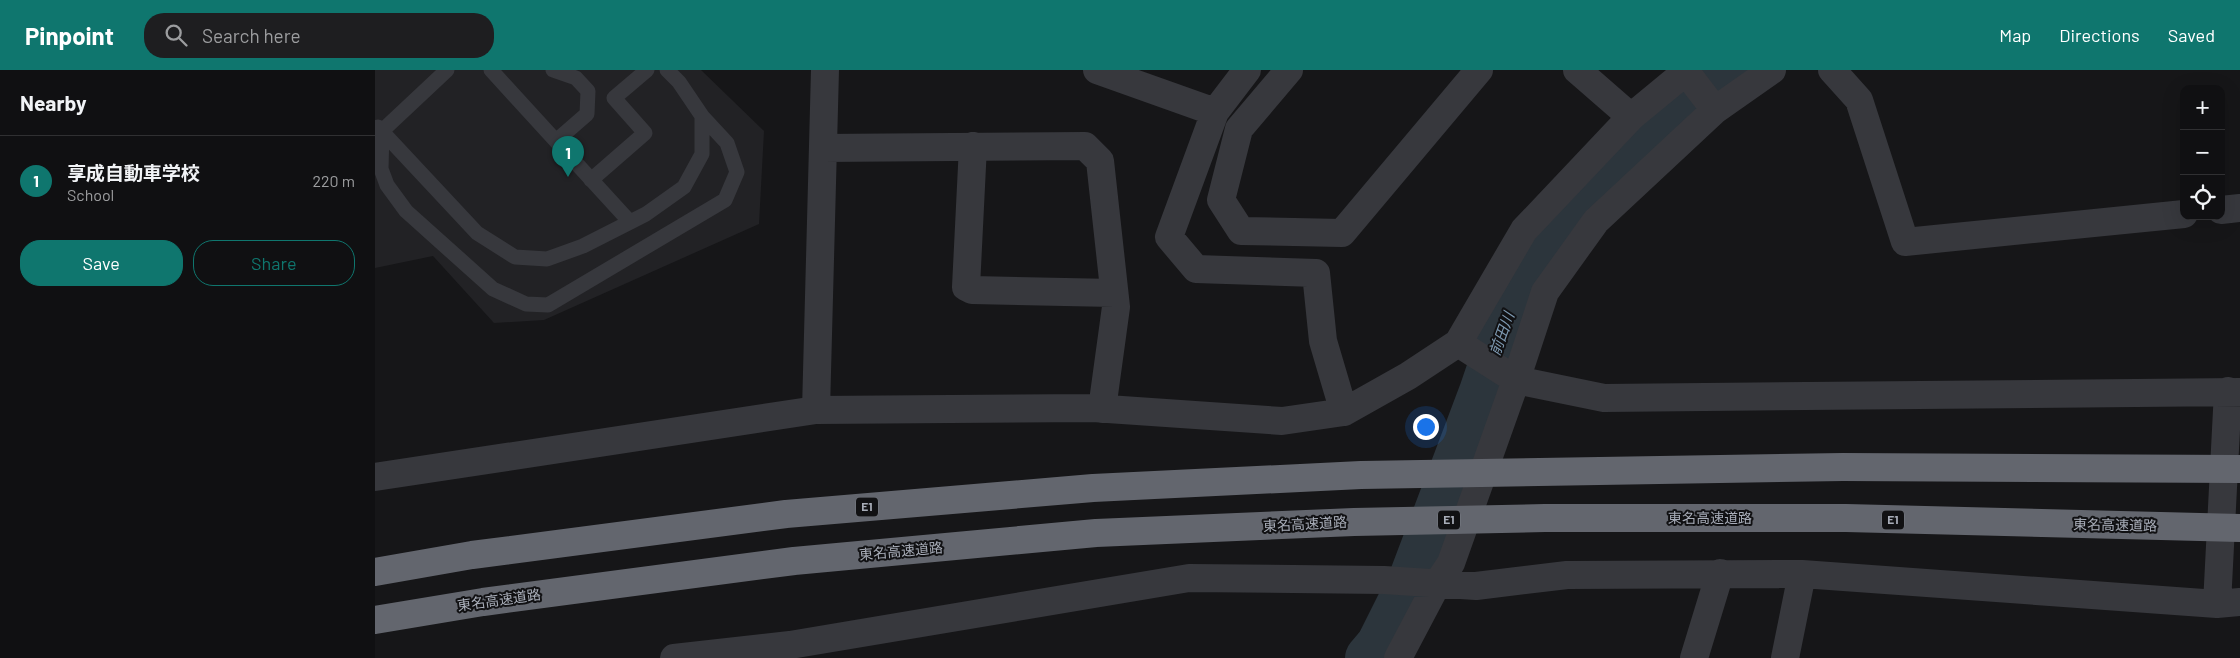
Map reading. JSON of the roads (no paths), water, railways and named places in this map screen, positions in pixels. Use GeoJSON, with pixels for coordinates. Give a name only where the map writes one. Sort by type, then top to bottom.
{"type":"FeatureCollection","features":[{"type":"Feature","properties":{"kind":"highway","name":"E1"},"geometry":{"type":"LineString","coordinates":[[375,572],[472,555],[785,514],[1093,488],[1361,475],[1843,467],[2240,469]]}},
{"type":"Feature","properties":{"kind":"highway","name":"東名高速道路"},"geometry":{"type":"LineString","coordinates":[[375,620],[483,602],[803,560],[1096,533],[1353,522],[1545,518],[1845,518],[2240,528]]}},
{"type":"Feature","properties":{"kind":"street"},"geometry":{"type":"LineString","coordinates":[[816,410],[825,70]]}},
{"type":"Feature","properties":{"kind":"street"},"geometry":{"type":"LineString","coordinates":[[1097,70],[1215,112]]}},
{"type":"Feature","properties":{"kind":"street"},"geometry":{"type":"LineString","coordinates":[[1247,70],[1215,112],[1169,237],[1196,269],[1317,272],[1323,341],[1344,412]]}},
{"type":"Feature","properties":{"kind":"street"},"geometry":{"type":"LineString","coordinates":[[1289,70],[1239,129],[1221,200],[1241,231],[1342,233],[1479,70]]}},
{"type":"Feature","properties":{"kind":"street"},"geometry":{"type":"LineString","coordinates":[[1577,70],[1631,117]]}},
{"type":"Feature","properties":{"kind":"street"},"geometry":{"type":"LineString","coordinates":[[1398,658],[1437,584],[1451,563],[1545,292],[1596,221],[1715,110],[1772,70]]}},
{"type":"Feature","properties":{"kind":"street"},"geometry":{"type":"LineString","coordinates":[[1832,70],[1859,100],[1905,242],[2180,214]]}},
{"type":"Feature","properties":{"kind":"street"},"geometry":{"type":"LineString","coordinates":[[375,477],[816,410],[1103,409],[1282,421],[1344,412],[1408,376],[1458,343],[1524,230],[1631,117],[1687,71],[1715,110]]}},
{"type":"Feature","properties":{"kind":"street"},"geometry":{"type":"LineString","coordinates":[[973,146],[966,287],[972,290],[1114,293]]}},
{"type":"Feature","properties":{"kind":"street"},"geometry":{"type":"LineString","coordinates":[[823,148],[1085,146],[1100,161],[1116,307],[1103,409]]}},
{"type":"Feature","properties":{"kind":"street"},"geometry":{"type":"LineString","coordinates":[[2225,210],[2240,208]]}},
{"type":"Feature","properties":{"kind":"street"},"geometry":{"type":"LineString","coordinates":[[674,658],[790,652],[1189,578],[1384,580],[1476,586],[1567,575],[1802,574],[2225,599],[2231,399],[1603,398],[1516,380],[1458,343]]}},
{"type":"Feature","properties":{"kind":"street"},"geometry":{"type":"LineString","coordinates":[[1694,658],[1720,573]]}},
{"type":"Feature","properties":{"kind":"street"},"geometry":{"type":"LineString","coordinates":[[1785,658],[1802,574]]}},
{"type":"Feature","properties":{"kind":"lane"},"geometry":{"type":"LineString","coordinates":[[379,128],[447,70]]}},
{"type":"Feature","properties":{"kind":"lane"},"geometry":{"type":"LineString","coordinates":[[491,70],[630,222]]}},
{"type":"Feature","properties":{"kind":"lane"},"geometry":{"type":"LineString","coordinates":[[553,70],[576,78],[588,91],[587,114],[556,141]]}},
{"type":"Feature","properties":{"kind":"lane"},"geometry":{"type":"LineString","coordinates":[[591,180],[645,133],[614,98],[647,70]]}},
{"type":"Feature","properties":{"kind":"lane"},"geometry":{"type":"LineString","coordinates":[[379,128],[381,169],[387,185],[406,211],[493,289],[526,304],[548,305],[725,200],[737,172],[727,143],[702,116],[679,82],[667,70]]}},
{"type":"Feature","properties":{"kind":"lane"},"geometry":{"type":"LineString","coordinates":[[379,128],[477,233],[515,257],[547,259],[583,246],[646,214],[684,187],[702,154],[702,116]]}},
{"type":"Feature","properties":{"kind":"waterway","name":"前田川"},"geometry":{"type":"LineString","coordinates":[[1369,658],[1380,645],[1411,583],[1483,392],[1515,298],[1570,212],[1675,110],[1726,70]]}},
{"type":"Feature","properties":{"kind":"place","name":"享成自動車学校"},"geometry":{"type":"Point","coordinates":[568,177]}}]}
